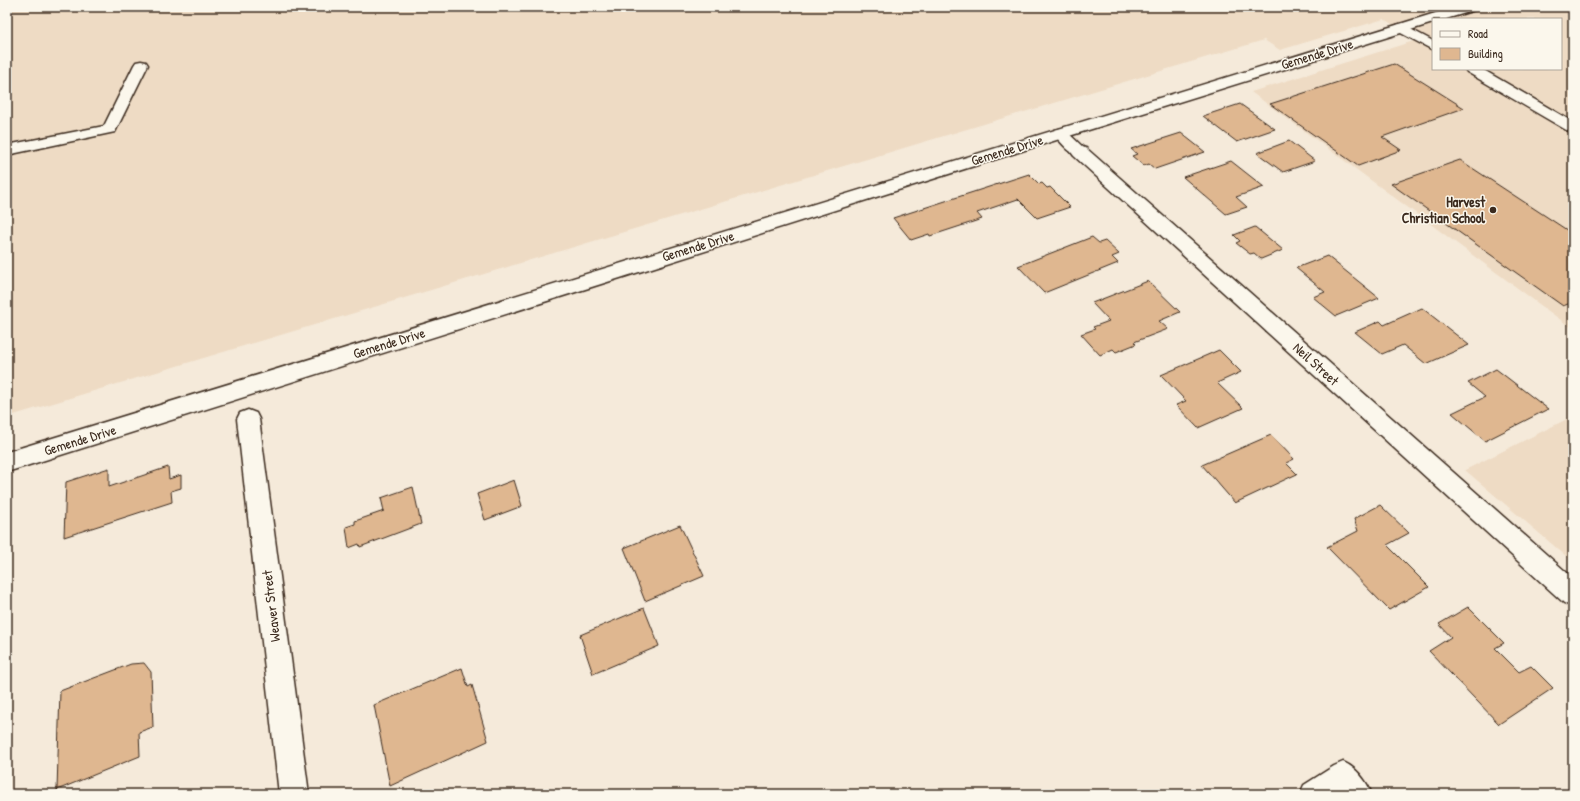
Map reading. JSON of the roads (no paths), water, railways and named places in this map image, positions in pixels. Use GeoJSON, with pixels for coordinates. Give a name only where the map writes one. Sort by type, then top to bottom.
{"type":"FeatureCollection","features":[{"type":"Feature","properties":{"kind":"street","name":"Gemende Drive"},"geometry":{"type":"LineString","coordinates":[[1434,18],[1470,7]]}},
{"type":"Feature","properties":{"kind":"street","name":"Gemende Drive"},"geometry":{"type":"LineString","coordinates":[[7,462],[1060,133],[1432,19]]}},
{"type":"Feature","properties":{"kind":"street","name":"Neil Street"},"geometry":{"type":"LineString","coordinates":[[1080,152],[1573,595]]}},
{"type":"Feature","properties":{"kind":"street","name":"Weaver Street"},"geometry":{"type":"LineString","coordinates":[[248,419],[294,794]]}},
{"type":"Feature","properties":{"kind":"lane"},"geometry":{"type":"LineString","coordinates":[[1395,30],[1432,46]]}},
{"type":"Feature","properties":{"kind":"lane"},"geometry":{"type":"LineString","coordinates":[[7,150],[110,129],[141,65]]}},
{"type":"Feature","properties":{"kind":"lane"},"geometry":{"type":"LineString","coordinates":[[1474,70],[1573,128]]}},
{"type":"Feature","properties":{"kind":"lane","name":"Neil Street"},"geometry":{"type":"LineString","coordinates":[[1060,133],[1080,152]]}},
{"type":"Feature","properties":{"kind":"lane"},"geometry":{"type":"LineString","coordinates":[[1313,794],[1343,775],[1359,794]]}},
{"type":"Feature","properties":{"kind":"place","name":"Harvest Christian School"},"geometry":{"type":"Point","coordinates":[1493,210]}}]}
